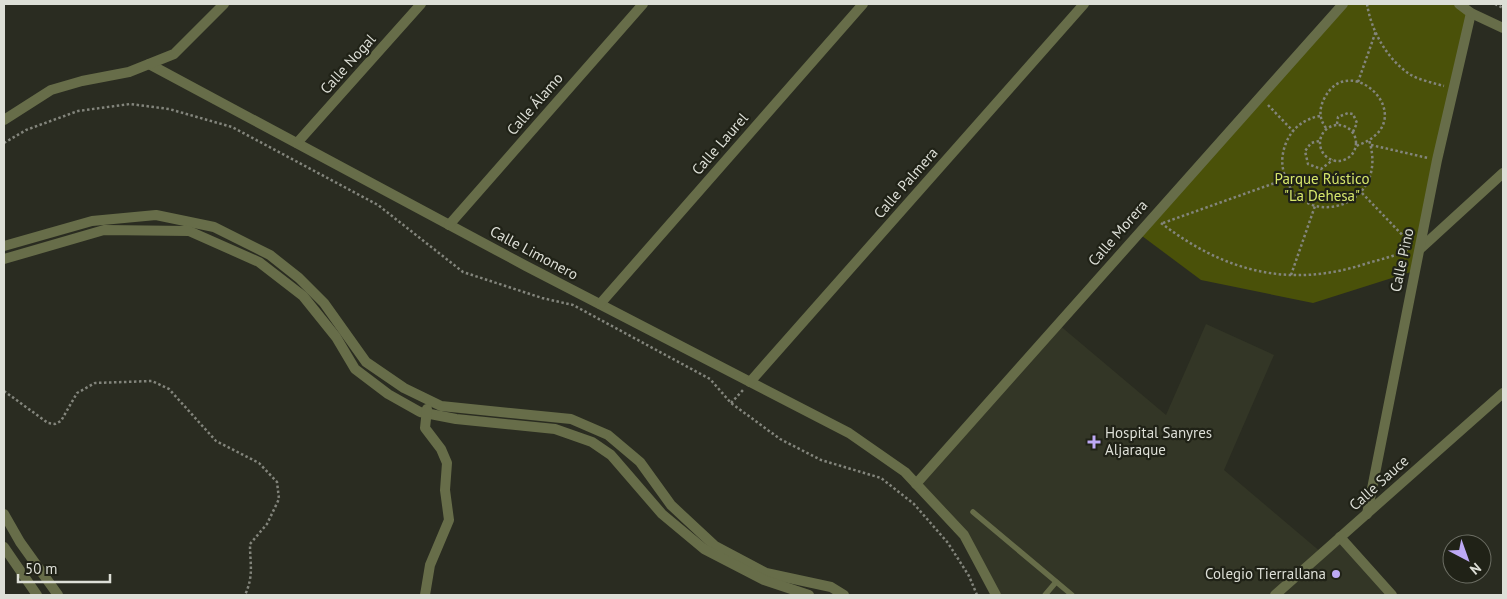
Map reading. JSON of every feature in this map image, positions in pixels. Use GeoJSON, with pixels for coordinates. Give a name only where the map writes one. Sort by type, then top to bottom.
{"type":"FeatureCollection","features":[{"type":"Feature","properties":{"kind":"street"},"geometry":{"type":"LineString","coordinates":[[4,120],[51,90],[82,81],[129,72],[174,54],[224,4]]}},
{"type":"Feature","properties":{"kind":"street","name":"Calle Nogal"},"geometry":{"type":"LineString","coordinates":[[297,143],[421,4]]}},
{"type":"Feature","properties":{"kind":"street","name":"Calle Álamo"},"geometry":{"type":"LineString","coordinates":[[449,225],[643,4]]}},
{"type":"Feature","properties":{"kind":"street","name":"Calle Laurel"},"geometry":{"type":"LineString","coordinates":[[600,304],[863,4]]}},
{"type":"Feature","properties":{"kind":"street","name":"Calle Palmera"},"geometry":{"type":"LineString","coordinates":[[750,382],[1084,4]]}},
{"type":"Feature","properties":{"kind":"street","name":"Calle Morera"},"geometry":{"type":"LineString","coordinates":[[916,484],[1259,96],[1343,4]]}},
{"type":"Feature","properties":{"kind":"street"},"geometry":{"type":"LineString","coordinates":[[1459,4],[1471,13],[1503,28]]}},
{"type":"Feature","properties":{"kind":"street","name":"Calle Pino"},"geometry":{"type":"LineString","coordinates":[[1366,514],[1421,248],[1437,160],[1471,13]]}},
{"type":"Feature","properties":{"kind":"street","name":"Calle Limonero"},"geometry":{"type":"LineString","coordinates":[[149,64],[449,225],[848,433],[905,472],[964,535],[996,595]]}},
{"type":"Feature","properties":{"kind":"street"},"geometry":{"type":"LineString","coordinates":[[1421,248],[1503,173]]}},
{"type":"Feature","properties":{"kind":"street"},"geometry":{"type":"LineString","coordinates":[[4,246],[92,221],[156,215],[214,227],[270,255],[292,272],[324,303],[366,362],[404,388],[441,406],[571,419],[608,435],[640,462],[671,505],[715,546],[766,573],[831,587],[844,595]]}},
{"type":"Feature","properties":{"kind":"street"},"geometry":{"type":"LineString","coordinates":[[4,259],[104,230],[189,231],[259,262],[303,296],[336,337],[356,369],[388,394],[420,412],[456,419],[555,429],[592,442],[611,455],[662,514],[704,549],[764,580],[809,595]]}},
{"type":"Feature","properties":{"kind":"street","name":"Calle Sauce"},"geometry":{"type":"LineString","coordinates":[[1275,595],[1503,393]]}},
{"type":"Feature","properties":{"kind":"street"},"geometry":{"type":"LineString","coordinates":[[425,595],[430,565],[449,520],[445,490],[447,463],[441,449],[425,428],[426,413],[431,401]]}},
{"type":"Feature","properties":{"kind":"street"},"geometry":{"type":"LineString","coordinates":[[4,514],[20,542],[58,595]]}},
{"type":"Feature","properties":{"kind":"street"},"geometry":{"type":"LineString","coordinates":[[1340,537],[1392,595]]}},
{"type":"Feature","properties":{"kind":"street"},"geometry":{"type":"LineString","coordinates":[[4,547],[37,595]]}},
{"type":"Feature","properties":{"kind":"lane"},"geometry":{"type":"LineString","coordinates":[[973,512],[1072,595]]}},
{"type":"Feature","properties":{"kind":"lane"},"geometry":{"type":"LineString","coordinates":[[1045,595],[1056,582]]}},
{"type":"Feature","properties":{"kind":"path"},"geometry":{"type":"LineString","coordinates":[[1367,4],[1370,19],[1386,52],[1410,74],[1452,89]]}},
{"type":"Feature","properties":{"kind":"path"},"geometry":{"type":"LineString","coordinates":[[1495,4],[1503,8]]}},
{"type":"Feature","properties":{"kind":"path"},"geometry":{"type":"LineString","coordinates":[[1358,82],[1376,31]]}},
{"type":"Feature","properties":{"kind":"path"},"geometry":{"type":"LineString","coordinates":[[1326,128],[1320,116],[1324,100],[1335,86],[1358,82],[1374,90],[1384,108],[1381,128],[1369,140],[1356,146],[1347,158],[1332,160],[1321,169],[1308,164],[1305,151],[1311,143],[1319,141],[1326,128],[1338,124],[1344,125],[1353,132]]}},
{"type":"Feature","properties":{"kind":"path"},"geometry":{"type":"LineString","coordinates":[[1259,96],[1293,131]]}},
{"type":"Feature","properties":{"kind":"path"},"geometry":{"type":"LineString","coordinates":[[4,143],[26,130],[78,111],[130,104],[169,109],[232,128],[378,205],[463,272],[542,298],[573,305],[710,379],[731,402],[780,439],[821,460],[880,478],[914,504],[948,543],[969,576],[977,595]]}},
{"type":"Feature","properties":{"kind":"path"},"geometry":{"type":"LineString","coordinates":[[1338,124],[1336,120],[1342,114],[1352,114],[1357,123],[1353,132],[1356,146]]}},
{"type":"Feature","properties":{"kind":"path"},"geometry":{"type":"LineString","coordinates":[[1320,116],[1306,120],[1293,131],[1282,154],[1286,180],[1293,191],[1315,206],[1328,208],[1339,206],[1354,199],[1362,192],[1373,168],[1369,140]]}},
{"type":"Feature","properties":{"kind":"path"},"geometry":{"type":"LineString","coordinates":[[1319,141],[1324,155],[1332,160]]}},
{"type":"Feature","properties":{"kind":"path"},"geometry":{"type":"LineString","coordinates":[[1370,145],[1437,160]]}},
{"type":"Feature","properties":{"kind":"path"},"geometry":{"type":"LineString","coordinates":[[1162,224],[1286,180]]}},
{"type":"Feature","properties":{"kind":"path"},"geometry":{"type":"LineString","coordinates":[[1153,216],[1186,242],[1231,265],[1290,276],[1342,272],[1400,253],[1413,246],[1362,192]]}},
{"type":"Feature","properties":{"kind":"path"},"geometry":{"type":"LineString","coordinates":[[1290,276],[1315,206]]}},
{"type":"Feature","properties":{"kind":"path"},"geometry":{"type":"LineString","coordinates":[[4,391],[48,423],[55,424],[61,421],[77,393],[95,383],[152,381],[169,388],[216,441],[259,463],[277,482],[279,499],[267,524],[250,544],[253,567],[251,582],[245,595]]}},
{"type":"Feature","properties":{"kind":"path"},"geometry":{"type":"LineString","coordinates":[[731,402],[750,382]]}},
{"type":"Feature","properties":{"kind":"shaded area","name":"Hospital Sanyres Aljaraque"},"geometry":{"type":"Polygon","coordinates":[[[1058,324],[1166,415],[1206,324],[1274,355],[1224,470],[1322,553],[1340,537],[1392,595],[996,595],[964,535],[916,484],[1058,324]]]}},
{"type":"Feature","properties":{"kind":"green space","name":"Parque Rústico \"La Dehesa\""},"geometry":{"type":"Polygon","coordinates":[[[1343,4],[1459,4],[1471,13],[1414,271],[1313,303],[1201,280],[1138,233],[1343,4]]]}},
{"type":"Feature","properties":{"kind":"place","name":"Hospital Sanyres Aljaraque"},"geometry":{"type":"Point","coordinates":[1094,442]}},
{"type":"Feature","properties":{"kind":"place","name":"Colegio Tierrallana"},"geometry":{"type":"Point","coordinates":[1336,574]}}]}
